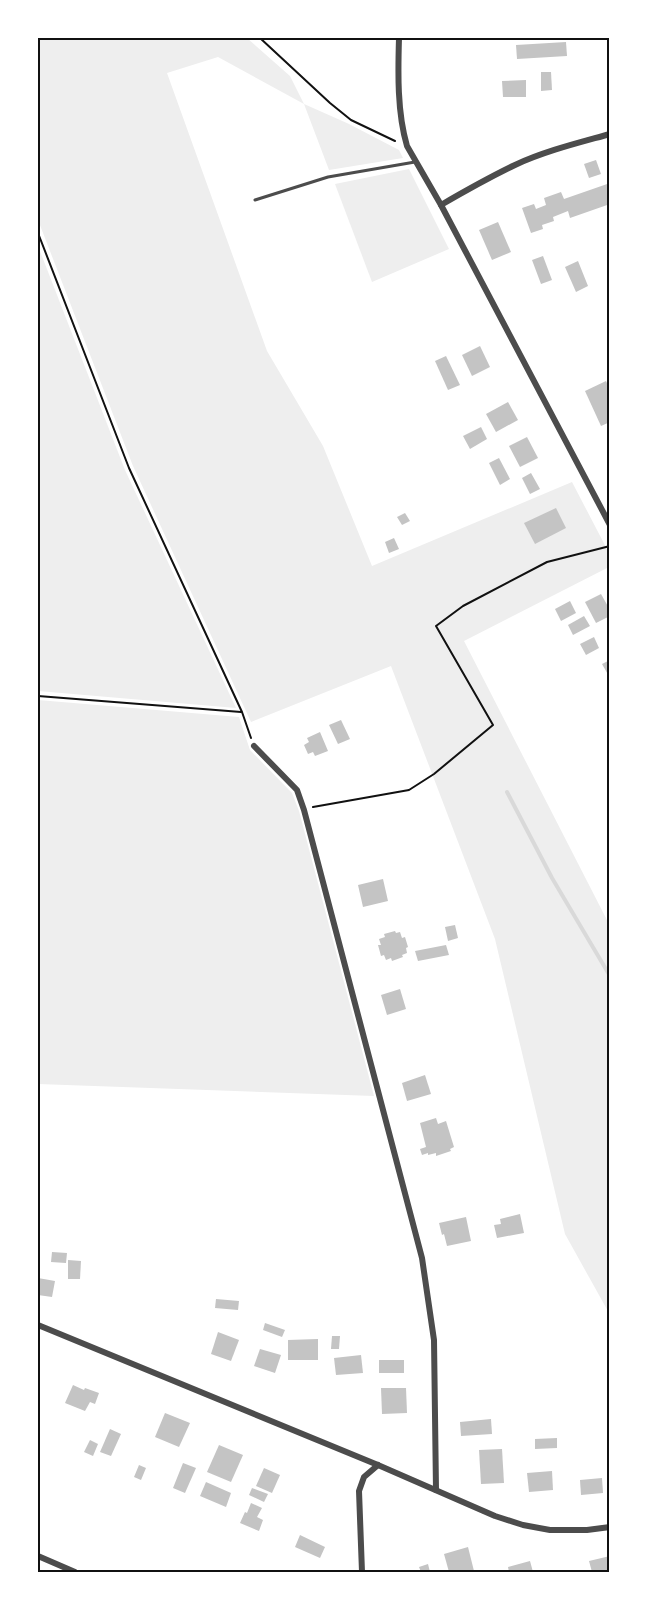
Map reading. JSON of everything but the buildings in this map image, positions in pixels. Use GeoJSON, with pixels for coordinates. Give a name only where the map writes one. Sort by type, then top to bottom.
{"type":"FeatureCollection","features":[{"type":"Feature","properties":{"kind":"street"},"geometry":{"type":"LineString","coordinates":[[399,38],[398,74],[407,146],[609,525]]}},
{"type":"Feature","properties":{"kind":"street"},"geometry":{"type":"LineString","coordinates":[[441,206],[517,164],[553,150],[609,134]]}},
{"type":"Feature","properties":{"kind":"street"},"geometry":{"type":"LineString","coordinates":[[254,746],[297,790],[304,810],[422,1258],[434,1340],[436,1490]]}},
{"type":"Feature","properties":{"kind":"street"},"geometry":{"type":"LineString","coordinates":[[38,1325],[523,1525],[550,1530],[587,1530],[609,1527]]}},
{"type":"Feature","properties":{"kind":"street"},"geometry":{"type":"LineString","coordinates":[[362,1572],[359,1491],[364,1477],[378,1465]]}},
{"type":"Feature","properties":{"kind":"street"},"geometry":{"type":"LineString","coordinates":[[38,1556],[75,1572]]}},
{"type":"Feature","properties":{"kind":"lane"},"geometry":{"type":"LineString","coordinates":[[255,200],[328,177],[416,162]]}},
{"type":"Feature","properties":{"kind":"path"},"geometry":{"type":"LineString","coordinates":[[260,38],[330,104],[351,120],[407,146]]}},
{"type":"Feature","properties":{"kind":"path"},"geometry":{"type":"LineString","coordinates":[[38,233],[129,468],[242,712],[254,746]]}},
{"type":"Feature","properties":{"kind":"path"},"geometry":{"type":"LineString","coordinates":[[304,810],[325,804],[409,790],[434,774],[493,725],[436,626],[463,606],[547,562],[609,546]]}},
{"type":"Feature","properties":{"kind":"path"},"geometry":{"type":"LineString","coordinates":[[38,696],[242,712]]}},
{"type":"Feature","properties":{"kind":"shaded area"},"geometry":{"type":"Polygon","coordinates":[[[38,38],[247,38],[290,76],[304,104],[218,57],[167,73],[267,351],[323,446],[372,566],[572,482],[609,553],[609,567],[464,641],[609,924],[609,1313],[565,1234],[495,939],[391,666],[251,722],[133,466],[38,220],[38,38]]]}},
{"type":"Feature","properties":{"kind":"shaded area"},"geometry":{"type":"Polygon","coordinates":[[[304,104],[399,150],[403,158],[329,170],[304,104]]]}},
{"type":"Feature","properties":{"kind":"shaded area"},"geometry":{"type":"Polygon","coordinates":[[[409,169],[449,249],[372,282],[335,184],[409,169]]]}},
{"type":"Feature","properties":{"kind":"shaded area"},"geometry":{"type":"Polygon","coordinates":[[[38,246],[125,470],[236,708],[38,691],[38,246]]]}},
{"type":"Feature","properties":{"kind":"shaded area"},"geometry":{"type":"Polygon","coordinates":[[[38,700],[239,717],[250,750],[292,793],[299,811],[374,1096],[38,1084],[38,700]]]}},
{"type":"Feature","properties":{"kind":"waterway"},"geometry":{"type":"LineString","coordinates":[[507,792],[552,878],[610,976]]}}]}
